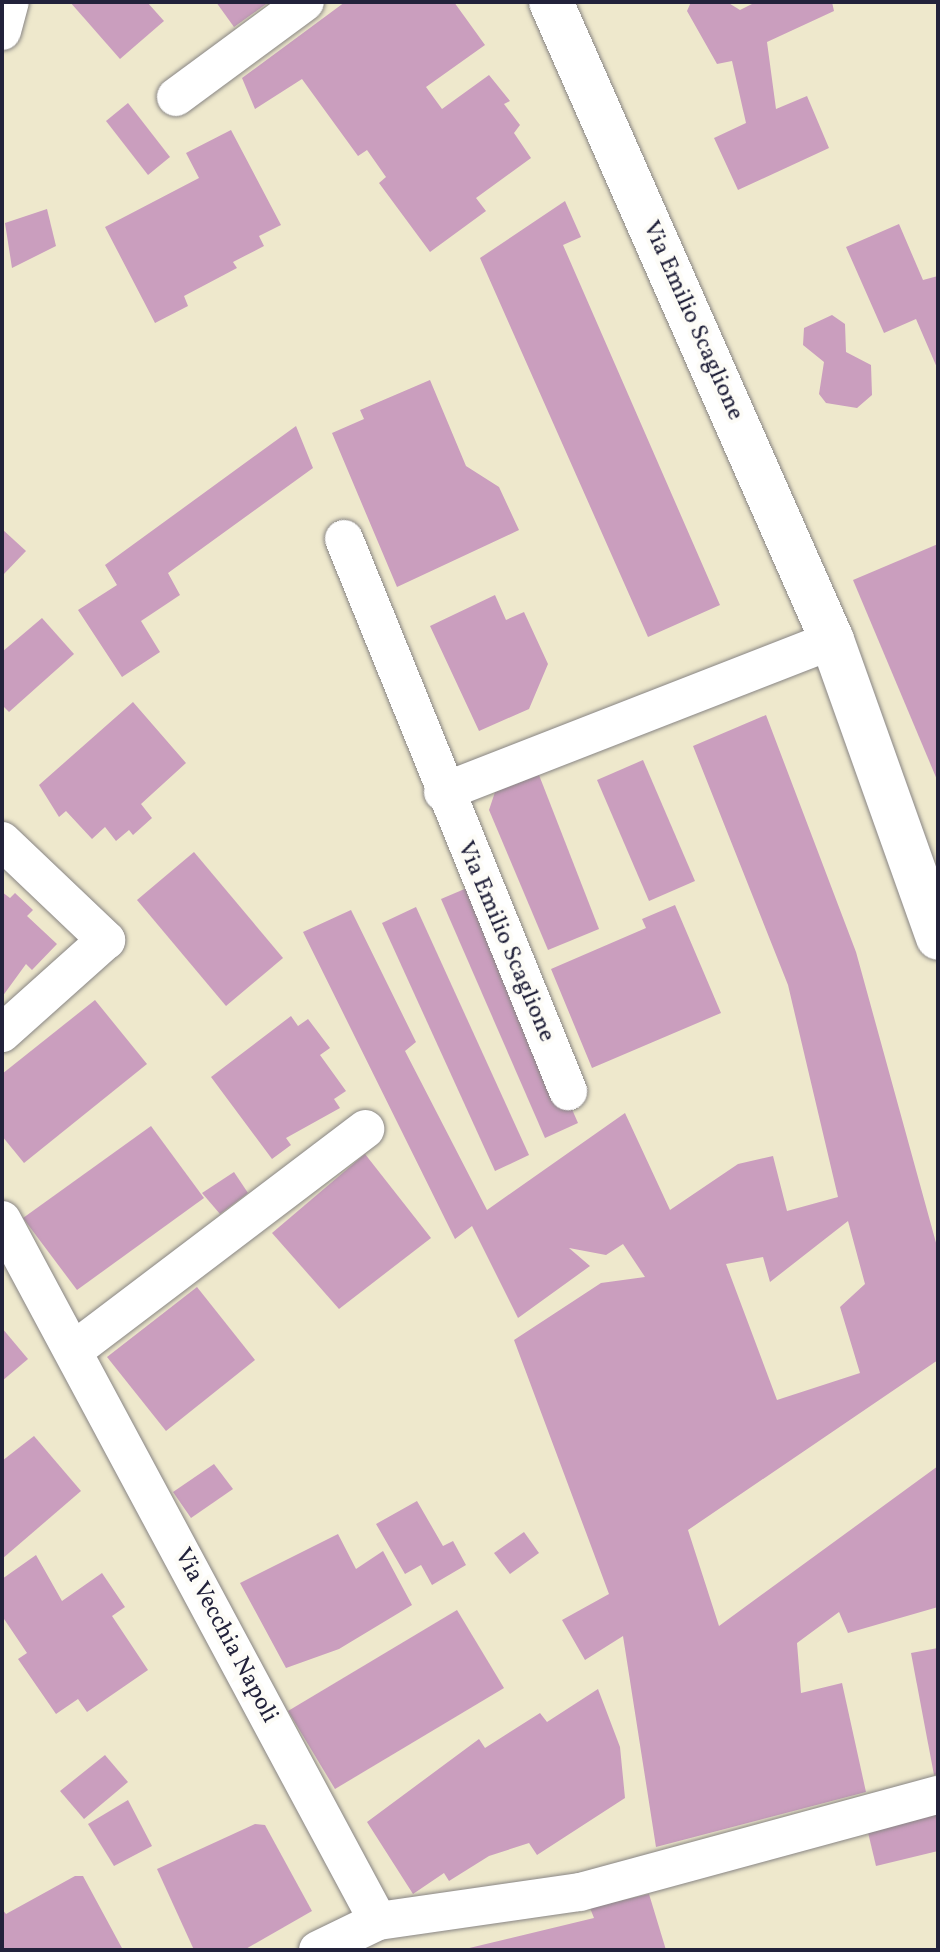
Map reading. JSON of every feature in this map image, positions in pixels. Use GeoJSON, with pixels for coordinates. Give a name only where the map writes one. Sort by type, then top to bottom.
{"type":"FeatureCollection","features":[{"type":"Feature","properties":{"kind":"main road","name":"Via Emilio Scaglione"},"geometry":{"type":"LineString","coordinates":[[551,2],[832,640],[938,938]]}},
{"type":"Feature","properties":{"kind":"street"},"geometry":{"type":"LineString","coordinates":[[2,31],[10,2]]}},
{"type":"Feature","properties":{"kind":"street"},"geometry":{"type":"LineString","coordinates":[[176,97],[305,2]]}},
{"type":"Feature","properties":{"kind":"street","name":"Via Emilio Scaglione"},"geometry":{"type":"LineString","coordinates":[[344,539],[443,792],[568,1091]]}},
{"type":"Feature","properties":{"kind":"street"},"geometry":{"type":"LineString","coordinates":[[443,792],[832,640]]}},
{"type":"Feature","properties":{"kind":"street"},"geometry":{"type":"LineString","coordinates":[[2,841],[106,940],[2,1033]]}},
{"type":"Feature","properties":{"kind":"street"},"geometry":{"type":"LineString","coordinates":[[73,1351],[365,1129]]}},
{"type":"Feature","properties":{"kind":"street","name":"Via Vecchia Napoli"},"geometry":{"type":"LineString","coordinates":[[2,1220],[378,1921]]}},
{"type":"Feature","properties":{"kind":"street"},"geometry":{"type":"LineString","coordinates":[[318,1950],[378,1921],[580,1892],[938,1795]]}},
{"type":"Feature","properties":{"kind":"building"},"geometry":{"type":"Polygon","coordinates":[[[70,2],[147,2],[164,21],[120,59],[70,2]]]}},
{"type":"Feature","properties":{"kind":"building"},"geometry":{"type":"Polygon","coordinates":[[[216,2],[269,2],[234,27],[216,2]]]}},
{"type":"Feature","properties":{"kind":"building"},"geometry":{"type":"Polygon","coordinates":[[[345,2],[454,2],[485,45],[426,87],[442,109],[489,75],[510,101],[504,104],[520,125],[514,133],[531,158],[476,198],[486,211],[430,252],[379,183],[386,177],[367,150],[358,156],[302,79],[255,109],[242,78],[345,2]]]}},
{"type":"Feature","properties":{"kind":"building"},"geometry":{"type":"Polygon","coordinates":[[[691,2],[727,2],[740,10],[756,2],[832,2],[834,11],[767,42],[776,109],[807,96],[829,148],[738,190],[714,138],[746,123],[732,61],[717,64],[687,11],[691,2]]]}},
{"type":"Feature","properties":{"kind":"building"},"geometry":{"type":"Polygon","coordinates":[[[128,103],[170,157],[148,175],[106,121],[128,103]]]}},
{"type":"Feature","properties":{"kind":"building"},"geometry":{"type":"Polygon","coordinates":[[[231,130],[281,225],[259,236],[264,246],[233,262],[237,268],[184,296],[188,306],[155,323],[105,227],[199,178],[186,153],[231,130]]]}},
{"type":"Feature","properties":{"kind":"building"},"geometry":{"type":"Polygon","coordinates":[[[565,201],[581,237],[563,245],[720,605],[648,637],[480,258],[565,201]]]}},
{"type":"Feature","properties":{"kind":"building"},"geometry":{"type":"Polygon","coordinates":[[[47,209],[56,246],[12,268],[5,223],[47,209]]]}},
{"type":"Feature","properties":{"kind":"building"},"geometry":{"type":"Polygon","coordinates":[[[899,224],[923,280],[938,276],[938,370],[916,319],[884,333],[846,247],[899,224]]]}},
{"type":"Feature","properties":{"kind":"building"},"geometry":{"type":"Polygon","coordinates":[[[832,315],[845,324],[846,352],[871,365],[872,395],[857,408],[826,403],[819,394],[824,362],[803,345],[804,328],[832,315]]]}},
{"type":"Feature","properties":{"kind":"building"},"geometry":{"type":"Polygon","coordinates":[[[430,380],[466,466],[499,487],[519,530],[397,587],[332,433],[364,419],[360,410],[430,380]]]}},
{"type":"Feature","properties":{"kind":"building"},"geometry":{"type":"Polygon","coordinates":[[[296,426],[313,468],[168,573],[180,595],[141,621],[160,652],[122,677],[78,610],[117,585],[105,565],[296,426]]]}},
{"type":"Feature","properties":{"kind":"building"},"geometry":{"type":"Polygon","coordinates":[[[2,529],[26,551],[2,576],[2,529]]]}},
{"type":"Feature","properties":{"kind":"building"},"geometry":{"type":"Polygon","coordinates":[[[938,544],[938,782],[853,580],[938,544]]]}},
{"type":"Feature","properties":{"kind":"building"},"geometry":{"type":"Polygon","coordinates":[[[495,595],[506,620],[524,612],[548,664],[529,709],[479,731],[430,626],[495,595]]]}},
{"type":"Feature","properties":{"kind":"building"},"geometry":{"type":"Polygon","coordinates":[[[42,618],[74,654],[9,712],[2,705],[2,652],[42,618]]]}},
{"type":"Feature","properties":{"kind":"building"},"geometry":{"type":"Polygon","coordinates":[[[133,702],[186,763],[141,804],[152,818],[133,835],[129,830],[116,841],[105,827],[92,839],[66,811],[59,817],[39,785],[133,702]]]}},
{"type":"Feature","properties":{"kind":"building"},"geometry":{"type":"Polygon","coordinates":[[[766,715],[856,952],[938,1250],[938,1360],[688,1530],[719,1626],[938,1466],[938,1607],[848,1633],[839,1612],[797,1643],[801,1693],[842,1683],[866,1792],[656,1847],[623,1636],[585,1660],[562,1620],[609,1594],[514,1340],[601,1283],[645,1277],[623,1244],[606,1255],[569,1248],[590,1266],[518,1318],[472,1226],[455,1239],[303,932],[351,910],[416,1042],[405,1051],[487,1210],[625,1113],[670,1210],[738,1164],[773,1156],[787,1211],[838,1197],[788,985],[693,746],[766,715]],[[848,1221],[770,1282],[763,1257],[726,1264],[777,1400],[860,1373],[840,1307],[865,1284],[848,1221]]]}},
{"type":"Feature","properties":{"kind":"building"},"geometry":{"type":"Polygon","coordinates":[[[643,760],[695,881],[649,901],[597,780],[643,760]]]}},
{"type":"Feature","properties":{"kind":"building"},"geometry":{"type":"Polygon","coordinates":[[[539,775],[599,929],[548,950],[489,810],[495,792],[539,775]]]}},
{"type":"Feature","properties":{"kind":"building"},"geometry":{"type":"Polygon","coordinates":[[[194,852],[283,958],[226,1006],[137,900],[194,852]]]}},
{"type":"Feature","properties":{"kind":"building"},"geometry":{"type":"Polygon","coordinates":[[[474,885],[578,1123],[545,1138],[441,899],[474,885]]]}},
{"type":"Feature","properties":{"kind":"building"},"geometry":{"type":"Polygon","coordinates":[[[2,892],[10,898],[15,893],[33,910],[27,916],[57,944],[32,970],[26,964],[2,997],[2,892]]]}},
{"type":"Feature","properties":{"kind":"building"},"geometry":{"type":"Polygon","coordinates":[[[675,905],[721,1013],[592,1068],[551,969],[646,928],[642,919],[675,905]]]}},
{"type":"Feature","properties":{"kind":"building"},"geometry":{"type":"Polygon","coordinates":[[[416,907],[529,1155],[495,1171],[382,923],[416,907]]]}},
{"type":"Feature","properties":{"kind":"building"},"geometry":{"type":"Polygon","coordinates":[[[95,1000],[147,1064],[24,1163],[2,1136],[2,1074],[95,1000]]]}},
{"type":"Feature","properties":{"kind":"building"},"geometry":{"type":"Polygon","coordinates":[[[291,1016],[298,1026],[308,1019],[330,1048],[320,1055],[346,1091],[334,1099],[340,1108],[286,1138],[291,1145],[272,1159],[211,1077],[291,1016]]]}},
{"type":"Feature","properties":{"kind":"building"},"geometry":{"type":"Polygon","coordinates":[[[151,1126],[204,1198],[77,1290],[23,1218],[151,1126]]]}},
{"type":"Feature","properties":{"kind":"building"},"geometry":{"type":"Polygon","coordinates":[[[365,1154],[431,1238],[339,1309],[272,1233],[365,1154]]]}},
{"type":"Feature","properties":{"kind":"building"},"geometry":{"type":"Polygon","coordinates":[[[234,1172],[248,1193],[220,1214],[202,1193],[234,1172]]]}},
{"type":"Feature","properties":{"kind":"building"},"geometry":{"type":"Polygon","coordinates":[[[197,1287],[255,1360],[166,1431],[107,1357],[197,1287]]]}},
{"type":"Feature","properties":{"kind":"building"},"geometry":{"type":"Polygon","coordinates":[[[2,1328],[28,1359],[2,1381],[2,1328]]]}},
{"type":"Feature","properties":{"kind":"building"},"geometry":{"type":"Polygon","coordinates":[[[34,1436],[81,1491],[2,1559],[2,1461],[34,1436]]]}},
{"type":"Feature","properties":{"kind":"building"},"geometry":{"type":"Polygon","coordinates":[[[214,1464],[233,1489],[191,1518],[173,1492],[214,1464]]]}},
{"type":"Feature","properties":{"kind":"building"},"geometry":{"type":"Polygon","coordinates":[[[417,1501],[443,1546],[453,1541],[466,1565],[432,1585],[421,1565],[405,1574],[376,1524],[417,1501]]]}},
{"type":"Feature","properties":{"kind":"building"},"geometry":{"type":"Polygon","coordinates":[[[524,1532],[539,1553],[510,1574],[494,1553],[524,1532]]]}},
{"type":"Feature","properties":{"kind":"building"},"geometry":{"type":"Polygon","coordinates":[[[338,1534],[356,1569],[383,1551],[412,1605],[339,1649],[286,1668],[240,1583],[338,1534]]]}},
{"type":"Feature","properties":{"kind":"building"},"geometry":{"type":"Polygon","coordinates":[[[36,1555],[62,1601],[102,1573],[125,1607],[112,1616],[148,1670],[87,1712],[78,1699],[56,1714],[18,1659],[27,1653],[2,1616],[2,1579],[36,1555]]]}},
{"type":"Feature","properties":{"kind":"building"},"geometry":{"type":"Polygon","coordinates":[[[457,1610],[504,1688],[335,1789],[288,1711],[457,1610]]]}},
{"type":"Feature","properties":{"kind":"building"},"geometry":{"type":"Polygon","coordinates":[[[938,1648],[938,1774],[934,1775],[911,1653],[938,1648]]]}},
{"type":"Feature","properties":{"kind":"building"},"geometry":{"type":"Polygon","coordinates":[[[598,1689],[620,1747],[625,1798],[537,1855],[529,1843],[489,1856],[449,1881],[444,1873],[413,1894],[367,1822],[479,1739],[485,1748],[540,1713],[547,1722],[598,1689]]]}},
{"type":"Feature","properties":{"kind":"building"},"geometry":{"type":"Polygon","coordinates":[[[105,1755],[128,1782],[84,1819],[60,1791],[105,1755]]]}},
{"type":"Feature","properties":{"kind":"building"},"geometry":{"type":"Polygon","coordinates":[[[128,1800],[152,1846],[114,1866],[88,1824],[128,1800]]]}},
{"type":"Feature","properties":{"kind":"building"},"geometry":{"type":"Polygon","coordinates":[[[938,1808],[938,1851],[876,1866],[866,1824],[938,1808]]]}},
{"type":"Feature","properties":{"kind":"building"},"geometry":{"type":"Polygon","coordinates":[[[255,1824],[265,1825],[312,1911],[244,1950],[194,1950],[157,1869],[255,1824]]]}},
{"type":"Feature","properties":{"kind":"building"},"geometry":{"type":"Polygon","coordinates":[[[75,1876],[83,1876],[123,1950],[2,1950],[2,1909],[6,1914],[75,1876]]]}},
{"type":"Feature","properties":{"kind":"building"},"geometry":{"type":"Polygon","coordinates":[[[649,1894],[666,1950],[461,1950],[594,1918],[590,1908],[649,1894]]]}}]}
